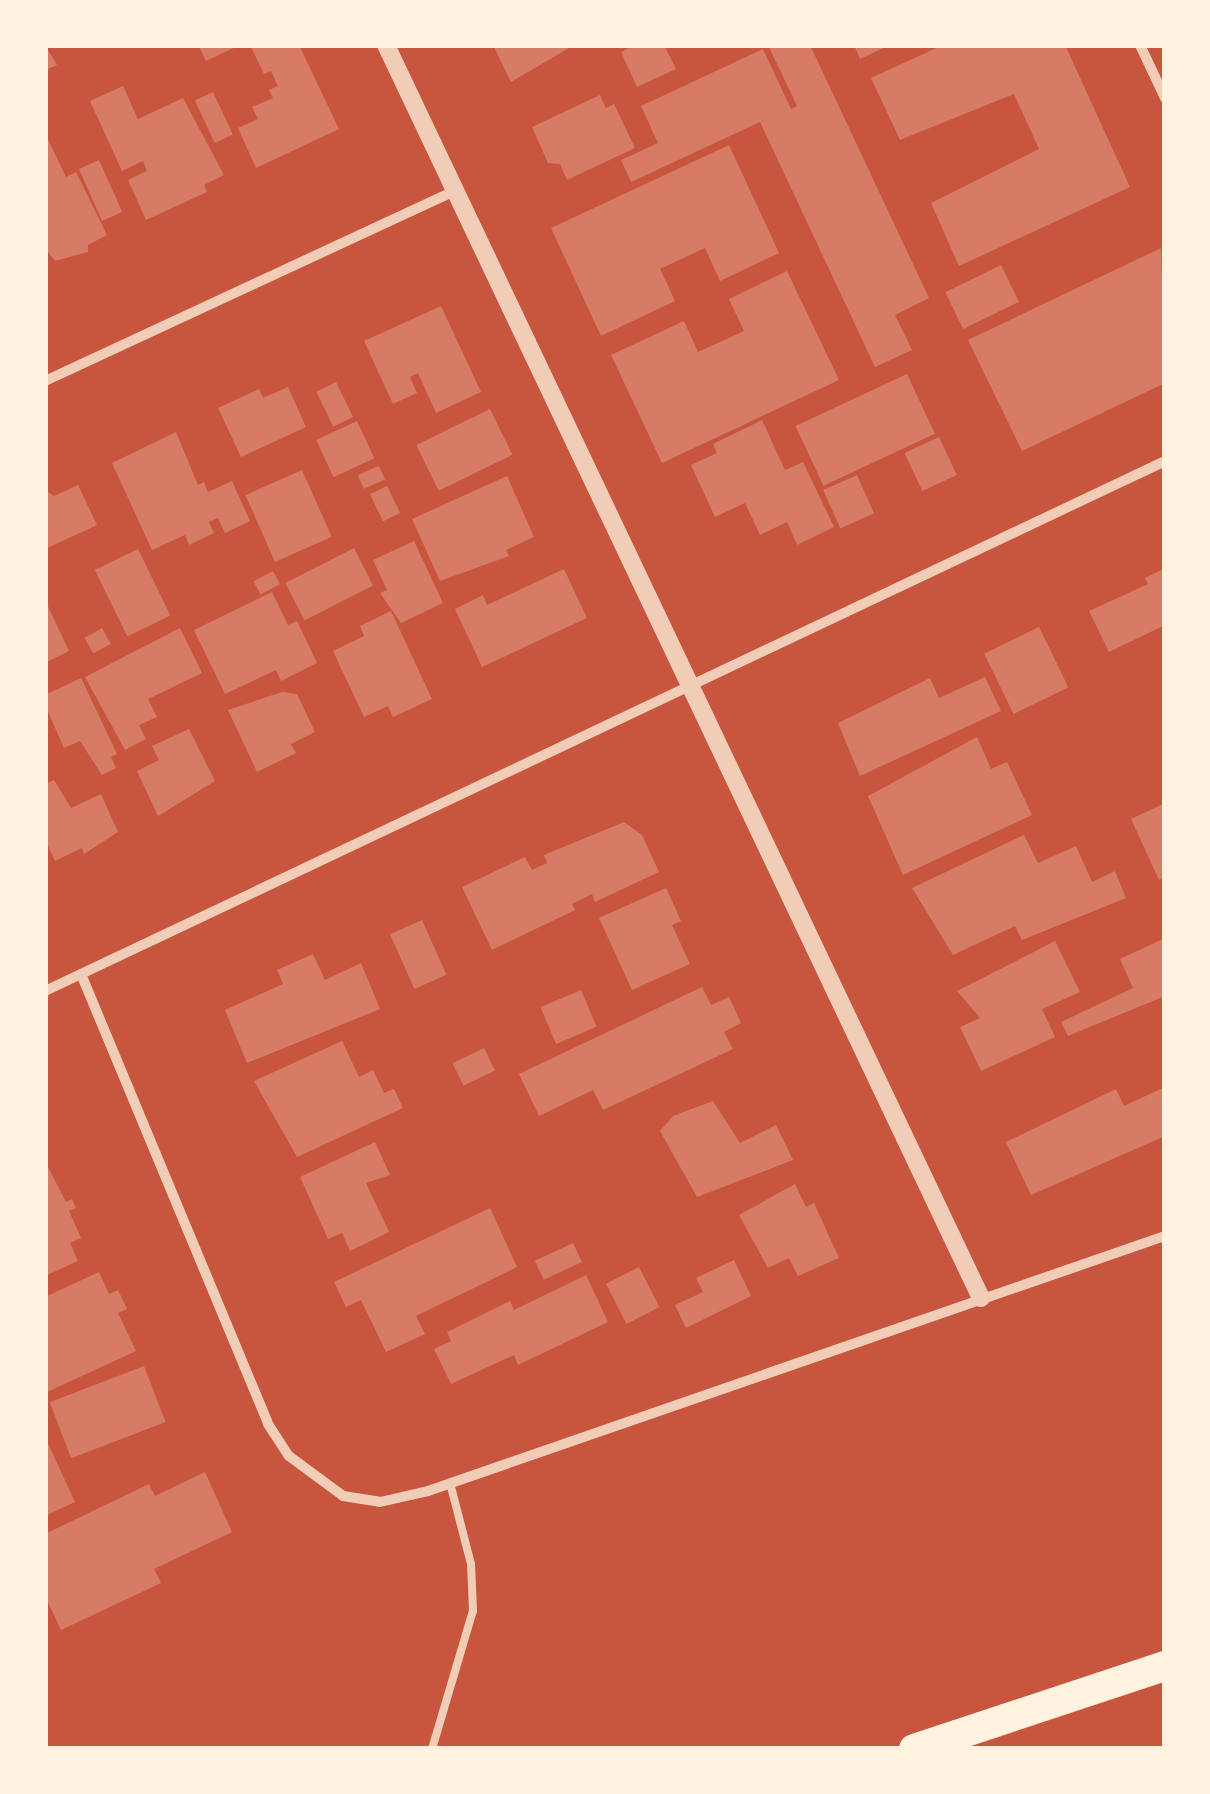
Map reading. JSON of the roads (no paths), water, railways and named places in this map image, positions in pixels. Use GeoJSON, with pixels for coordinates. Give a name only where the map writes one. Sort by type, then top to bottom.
{"type":"FeatureCollection","features":[{"type":"Feature","properties":{"kind":"highway"},"geometry":{"type":"LineString","coordinates":[[914,1749],[1165,1666]]}},
{"type":"Feature","properties":{"kind":"street"},"geometry":{"type":"LineString","coordinates":[[386,45],[692,682],[981,1298]]}},
{"type":"Feature","properties":{"kind":"street"},"geometry":{"type":"LineString","coordinates":[[1140,45],[1165,98]]}},
{"type":"Feature","properties":{"kind":"street"},"geometry":{"type":"LineString","coordinates":[[45,381],[454,191]]}},
{"type":"Feature","properties":{"kind":"street"},"geometry":{"type":"LineString","coordinates":[[45,991],[1165,461]]}},
{"type":"Feature","properties":{"kind":"street"},"geometry":{"type":"LineString","coordinates":[[81,974],[268,1424],[288,1456],[342,1496],[380,1502],[450,1483],[1165,1236]]}},
{"type":"Feature","properties":{"kind":"lane"},"geometry":{"type":"LineString","coordinates":[[432,1749],[472,1611],[471,1564],[450,1483]]}}]}
